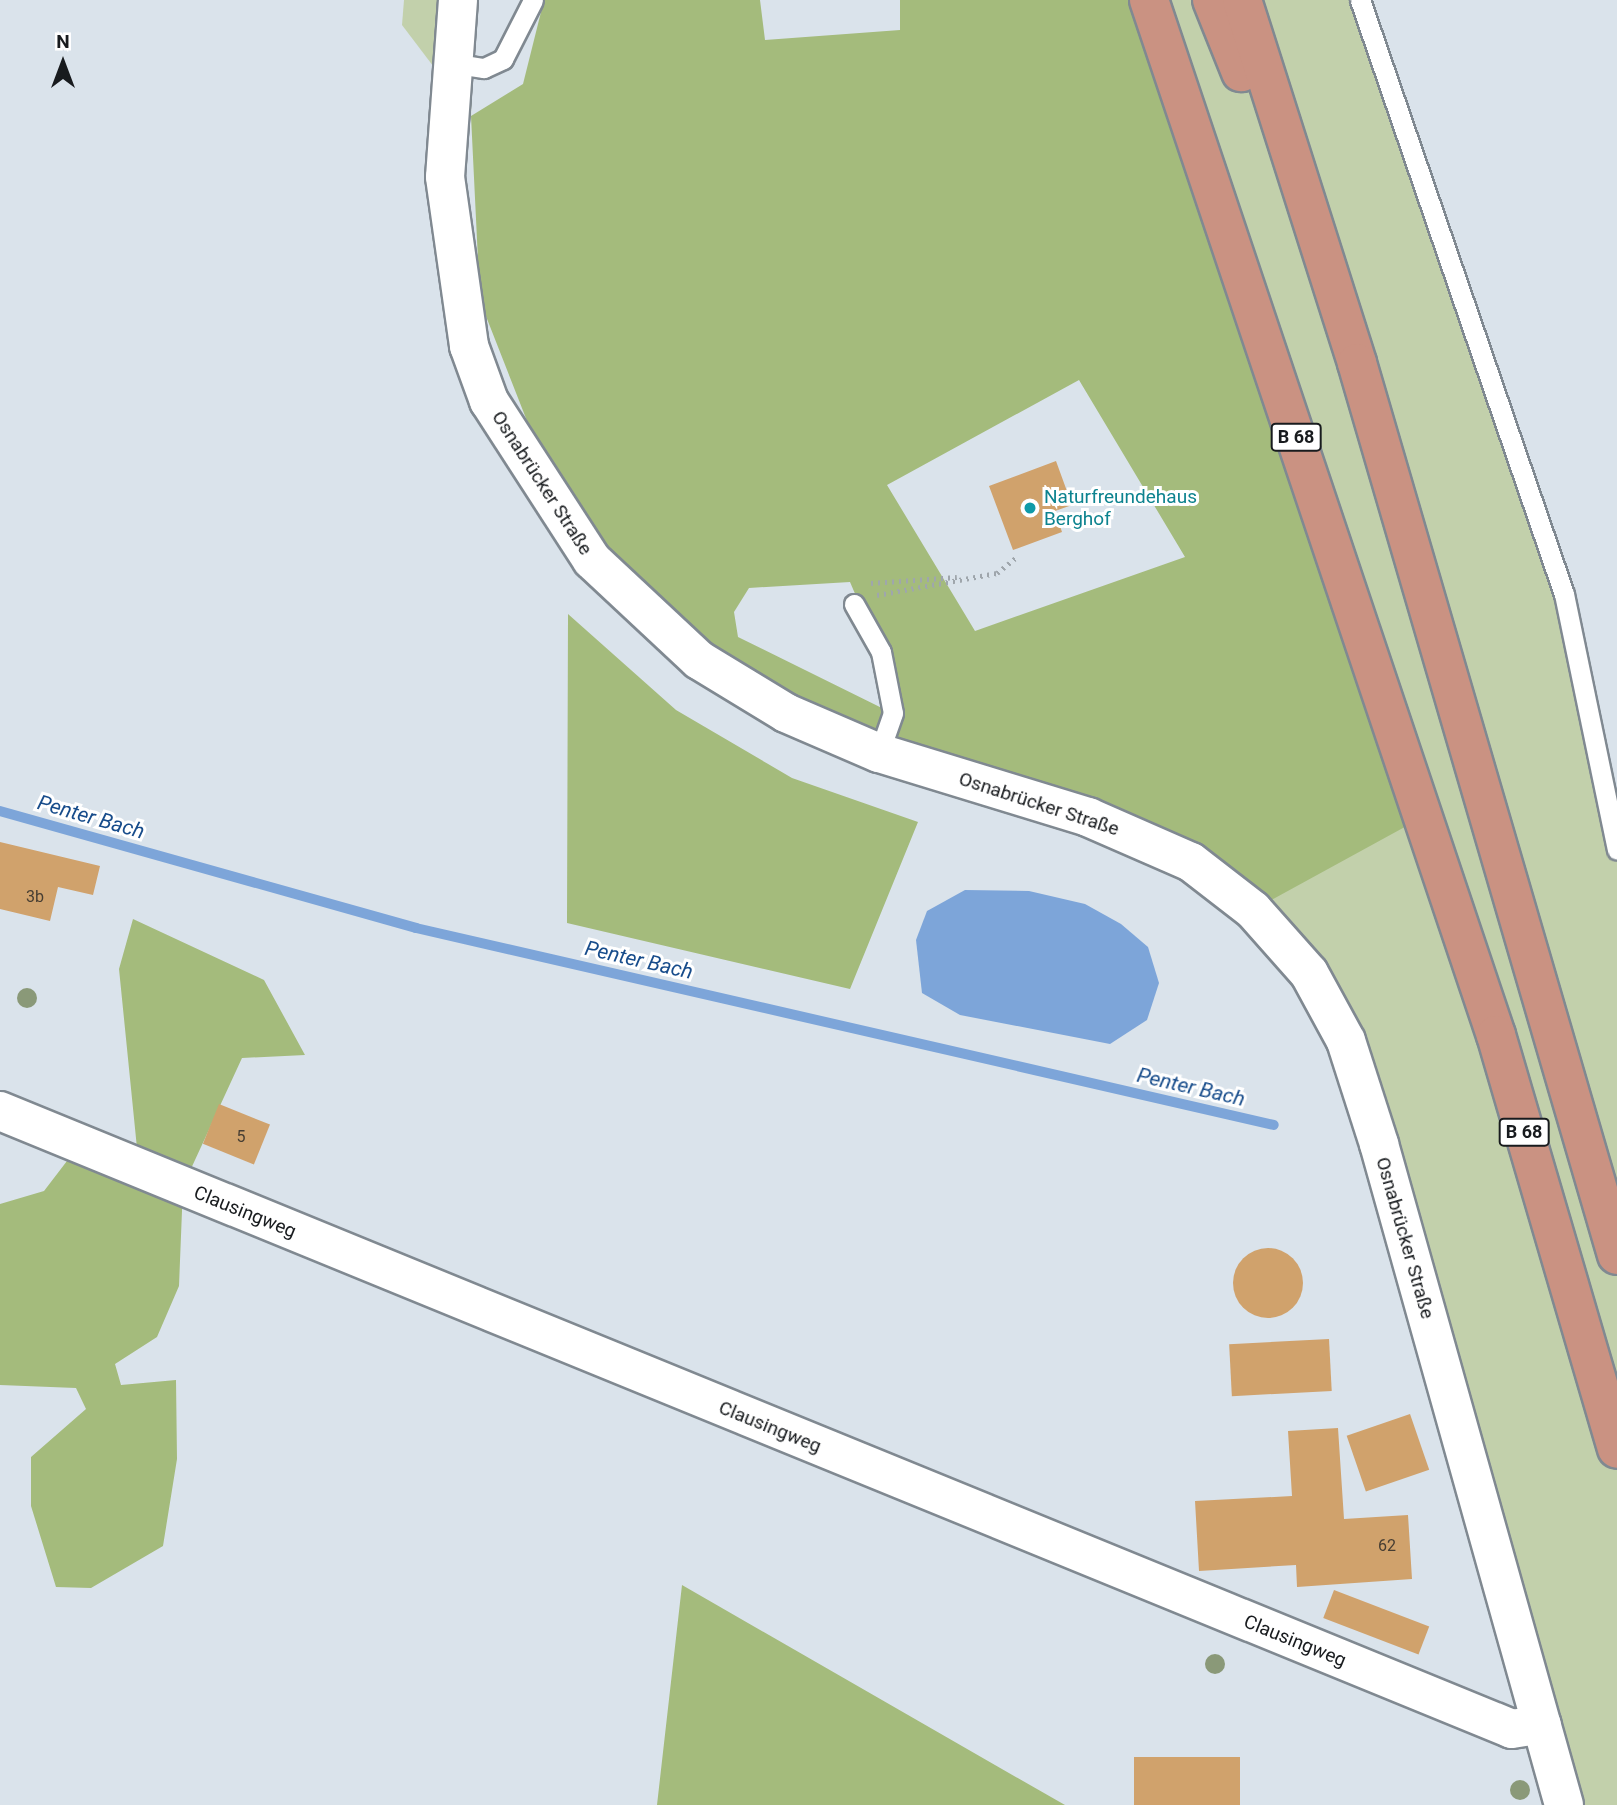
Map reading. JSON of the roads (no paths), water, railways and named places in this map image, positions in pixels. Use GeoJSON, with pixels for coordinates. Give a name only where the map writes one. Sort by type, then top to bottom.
{"type":"FeatureCollection","features":[{"type":"Feature","properties":{"kind":"highway"},"geometry":{"type":"LineString","coordinates":[[1138,0],[1169,57]]}},
{"type":"Feature","properties":{"kind":"highway","name":"B 68"},"geometry":{"type":"LineString","coordinates":[[1149,0],[1496,1035],[1617,1449]]}},
{"type":"Feature","properties":{"kind":"highway","name":"B 68"},"geometry":{"type":"LineString","coordinates":[[1212,0],[1357,363]]}},
{"type":"Feature","properties":{"kind":"highway","name":"B 68"},"geometry":{"type":"LineString","coordinates":[[1242,0],[1357,363],[1617,1255]]}},
{"type":"Feature","properties":{"kind":"street","name":"Osnabrücker Straße"},"geometry":{"type":"LineString","coordinates":[[458,0],[445,177],[453,257],[469,346],[513,442],[592,560],[690,653],[786,713],[879,753],[1088,817],[1191,862],[1254,910],[1309,973],[1346,1041],[1379,1143],[1564,1805]]}},
{"type":"Feature","properties":{"kind":"street","name":"Clausingweg"},"geometry":{"type":"LineString","coordinates":[[0,1111],[1512,1729],[1542,1724]]}},
{"type":"Feature","properties":{"kind":"lane"},"geometry":{"type":"LineString","coordinates":[[452,63],[484,68],[503,59],[533,0]]}},
{"type":"Feature","properties":{"kind":"lane"},"geometry":{"type":"LineString","coordinates":[[1360,0],[1564,594],[1617,850]]}},
{"type":"Feature","properties":{"kind":"lane"},"geometry":{"type":"LineString","coordinates":[[854,604],[881,652],[893,713],[879,753]]}},
{"type":"Feature","properties":{"kind":"water"},"geometry":{"type":"Polygon","coordinates":[[[965,890],[1029,891],[1085,904],[1121,924],[1148,947],[1159,983],[1147,1020],[1110,1044],[960,1015],[922,993],[916,940],[927,911],[965,890]]]}},
{"type":"Feature","properties":{"kind":"waterway","name":"Penter Bach"},"geometry":{"type":"LineString","coordinates":[[0,811],[416,928],[1274,1125]]}},
{"type":"Feature","properties":{"kind":"place","name":"Naturfreundehaus Berghof"},"geometry":{"type":"Point","coordinates":[1030,508]}}]}
